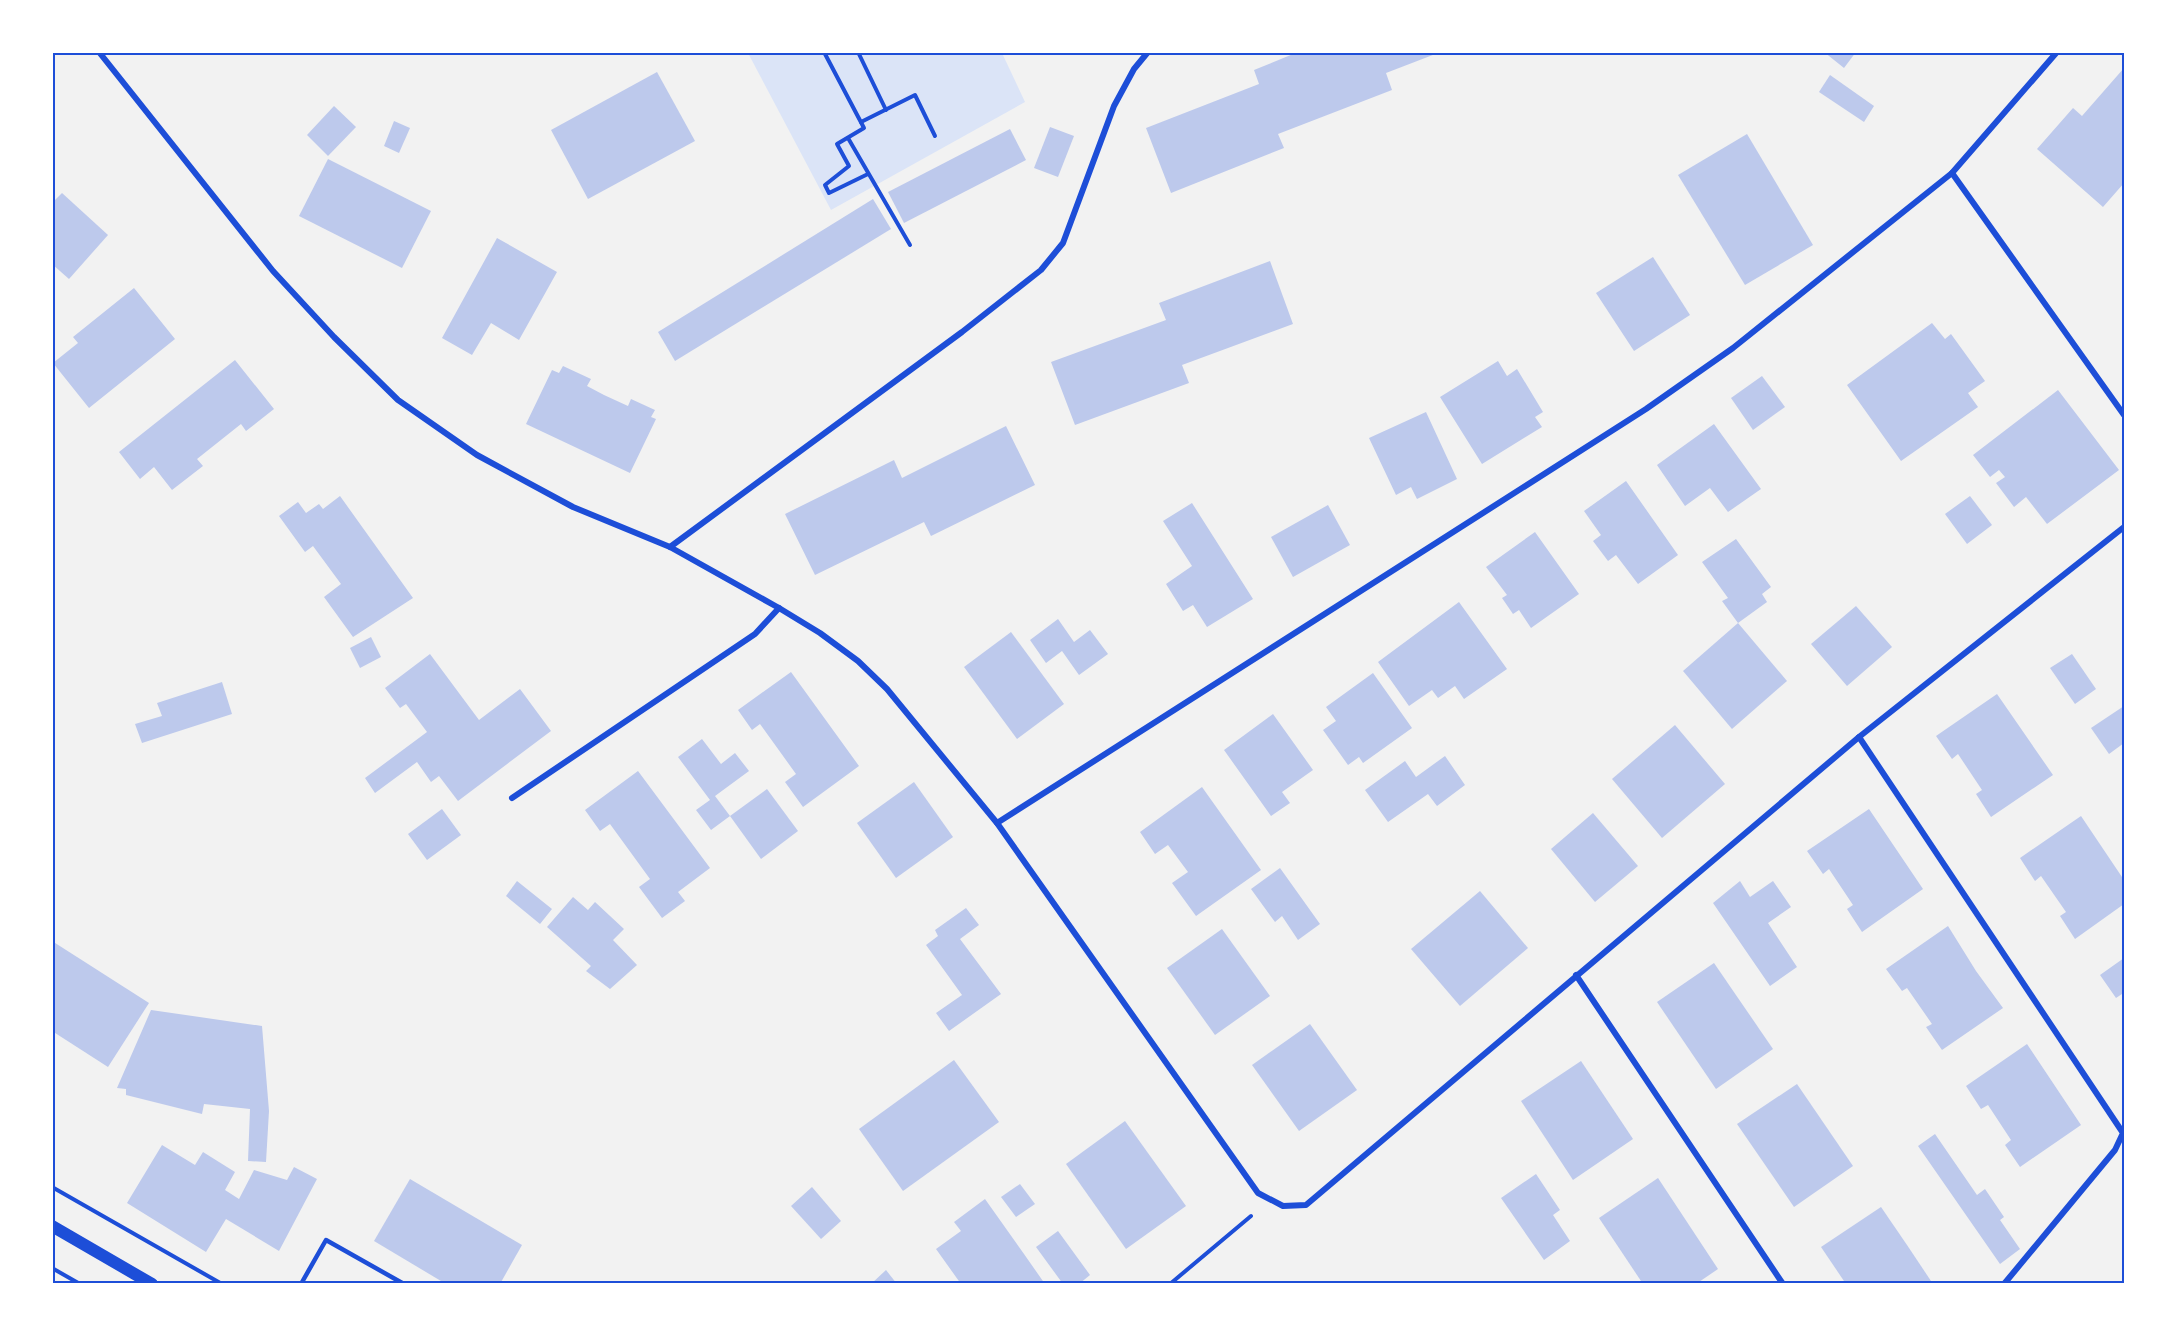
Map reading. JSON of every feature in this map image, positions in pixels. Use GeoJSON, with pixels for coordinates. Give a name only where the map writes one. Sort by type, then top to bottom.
{"type":"FeatureCollection","features":[{"type":"Feature","properties":{"kind":"main road"},"geometry":{"type":"LineString","coordinates":[[52,1226],[152,1284]]}},
{"type":"Feature","properties":{"kind":"street"},"geometry":{"type":"LineString","coordinates":[[99,52],[273,271],[334,337],[398,400],[477,455],[573,507],[670,547],[779,608],[820,633],[858,661],[887,689],[997,823],[1258,1193],[1283,1206],[1306,1205],[1859,737],[2124,527]]}},
{"type":"Feature","properties":{"kind":"street"},"geometry":{"type":"LineString","coordinates":[[670,547],[952,339],[1041,270],[1063,243],[1114,106],[1134,69],[1148,52]]}},
{"type":"Feature","properties":{"kind":"street"},"geometry":{"type":"LineString","coordinates":[[997,823],[1646,409],[1733,348],[1952,172],[2057,52]]}},
{"type":"Feature","properties":{"kind":"street"},"geometry":{"type":"LineString","coordinates":[[1952,172],[2124,415]]}},
{"type":"Feature","properties":{"kind":"street"},"geometry":{"type":"LineString","coordinates":[[512,798],[755,634],[779,608]]}},
{"type":"Feature","properties":{"kind":"street"},"geometry":{"type":"LineString","coordinates":[[1859,737],[2123,1134],[2115,1150],[2004,1284]]}},
{"type":"Feature","properties":{"kind":"street"},"geometry":{"type":"LineString","coordinates":[[1576,975],[1783,1284]]}},
{"type":"Feature","properties":{"kind":"lane"},"geometry":{"type":"LineString","coordinates":[[301,1284],[326,1240],[404,1284]]}},
{"type":"Feature","properties":{"kind":"path"},"geometry":{"type":"LineString","coordinates":[[824,52],[864,128],[837,144],[849,166],[825,185],[829,193],[868,174]]}},
{"type":"Feature","properties":{"kind":"path"},"geometry":{"type":"LineString","coordinates":[[858,52],[886,110]]}},
{"type":"Feature","properties":{"kind":"path"},"geometry":{"type":"LineString","coordinates":[[861,122],[915,95],[935,136]]}},
{"type":"Feature","properties":{"kind":"path"},"geometry":{"type":"LineString","coordinates":[[848,138],[910,245]]}},
{"type":"Feature","properties":{"kind":"path"},"geometry":{"type":"LineString","coordinates":[[52,1187],[222,1284]]}},
{"type":"Feature","properties":{"kind":"path"},"geometry":{"type":"LineString","coordinates":[[1170,1284],[1253,1214],[1283,1206]]}},
{"type":"Feature","properties":{"kind":"path"},"geometry":{"type":"LineString","coordinates":[[52,1268],[80,1284]]}},
{"type":"Feature","properties":{"kind":"shaded area"},"geometry":{"type":"Polygon","coordinates":[[[748,53],[1002,53],[1025,102],[831,210],[748,53]]]}},
{"type":"Feature","properties":{"kind":"building"},"geometry":{"type":"Polygon","coordinates":[[[1298,52],[1438,53],[1386,73],[1392,90],[1278,134],[1284,148],[1171,193],[1146,128],[1259,84],[1254,70],[1298,52]]]}},
{"type":"Feature","properties":{"kind":"building"},"geometry":{"type":"Polygon","coordinates":[[[1824,52],[1856,52],[1844,68],[1824,52]]]}},
{"type":"Feature","properties":{"kind":"building"},"geometry":{"type":"Polygon","coordinates":[[[2124,68],[2124,183],[2103,207],[2037,149],[2073,108],[2082,116],[2124,68]]]}},
{"type":"Feature","properties":{"kind":"building"},"geometry":{"type":"Polygon","coordinates":[[[657,72],[695,141],[588,199],[551,130],[657,72]]]}},
{"type":"Feature","properties":{"kind":"building"},"geometry":{"type":"Polygon","coordinates":[[[1830,75],[1874,106],[1864,122],[1819,92],[1830,75]]]}},
{"type":"Feature","properties":{"kind":"building"},"geometry":{"type":"Polygon","coordinates":[[[334,106],[356,127],[328,156],[307,135],[334,106]]]}},
{"type":"Feature","properties":{"kind":"building"},"geometry":{"type":"Polygon","coordinates":[[[394,121],[410,128],[399,153],[384,146],[394,121]]]}},
{"type":"Feature","properties":{"kind":"building"},"geometry":{"type":"Polygon","coordinates":[[[1050,127],[1074,136],[1058,177],[1034,168],[1050,127]]]}},
{"type":"Feature","properties":{"kind":"building"},"geometry":{"type":"Polygon","coordinates":[[[1010,129],[1026,160],[904,223],[888,192],[1010,129]]]}},
{"type":"Feature","properties":{"kind":"building"},"geometry":{"type":"Polygon","coordinates":[[[1747,134],[1813,245],[1745,285],[1678,175],[1747,134]]]}},
{"type":"Feature","properties":{"kind":"building"},"geometry":{"type":"Polygon","coordinates":[[[328,159],[431,211],[402,268],[299,216],[328,159]]]}},
{"type":"Feature","properties":{"kind":"building"},"geometry":{"type":"Polygon","coordinates":[[[62,193],[108,235],[69,279],[52,264],[52,203],[62,193]]]}},
{"type":"Feature","properties":{"kind":"building"},"geometry":{"type":"Polygon","coordinates":[[[873,199],[891,229],[675,361],[658,332],[873,199]]]}},
{"type":"Feature","properties":{"kind":"building"},"geometry":{"type":"Polygon","coordinates":[[[497,238],[557,272],[519,340],[491,323],[472,355],[442,338],[497,238]]]}},
{"type":"Feature","properties":{"kind":"building"},"geometry":{"type":"Polygon","coordinates":[[[1653,257],[1690,315],[1634,351],[1596,293],[1653,257]]]}},
{"type":"Feature","properties":{"kind":"building"},"geometry":{"type":"Polygon","coordinates":[[[1270,261],[1293,324],[1182,365],[1189,383],[1075,425],[1051,362],[1166,320],[1159,303],[1270,261]]]}},
{"type":"Feature","properties":{"kind":"building"},"geometry":{"type":"Polygon","coordinates":[[[134,288],[175,339],[89,408],[53,363],[78,343],[73,337],[134,288]]]}},
{"type":"Feature","properties":{"kind":"building"},"geometry":{"type":"Polygon","coordinates":[[[1932,323],[1945,339],[1951,334],[1985,381],[1968,393],[1978,407],[1901,461],[1847,385],[1932,323]]]}},
{"type":"Feature","properties":{"kind":"building"},"geometry":{"type":"Polygon","coordinates":[[[235,360],[274,409],[246,431],[241,424],[197,459],[203,466],[172,490],[154,467],[140,479],[119,452],[235,360]]]}},
{"type":"Feature","properties":{"kind":"building"},"geometry":{"type":"Polygon","coordinates":[[[1498,361],[1507,376],[1517,369],[1543,412],[1535,417],[1542,427],[1482,464],[1440,397],[1498,361]]]}},
{"type":"Feature","properties":{"kind":"building"},"geometry":{"type":"Polygon","coordinates":[[[563,366],[591,379],[587,386],[604,395],[628,406],[631,399],[655,410],[651,417],[656,419],[630,473],[526,424],[552,370],[559,373],[563,366]]]}},
{"type":"Feature","properties":{"kind":"building"},"geometry":{"type":"Polygon","coordinates":[[[1762,376],[1785,407],[1753,430],[1731,398],[1762,376]]]}},
{"type":"Feature","properties":{"kind":"building"},"geometry":{"type":"Polygon","coordinates":[[[2058,390],[2119,470],[2047,524],[2026,497],[2014,507],[1996,483],[2005,477],[1999,470],[1990,477],[1973,455],[2058,390]]]}},
{"type":"Feature","properties":{"kind":"building"},"geometry":{"type":"Polygon","coordinates":[[[1426,412],[1457,479],[1417,499],[1411,487],[1396,495],[1369,438],[1426,412]]]}},
{"type":"Feature","properties":{"kind":"building"},"geometry":{"type":"Polygon","coordinates":[[[1714,424],[1761,489],[1728,512],[1710,488],[1685,506],[1657,465],[1714,424]]]}},
{"type":"Feature","properties":{"kind":"building"},"geometry":{"type":"Polygon","coordinates":[[[1006,426],[1035,485],[931,536],[924,522],[815,575],[785,514],[894,460],[902,478],[1006,426]]]}},
{"type":"Feature","properties":{"kind":"building"},"geometry":{"type":"Polygon","coordinates":[[[1626,481],[1678,555],[1638,584],[1616,555],[1608,561],[1593,541],[1601,535],[1584,511],[1626,481]]]}},
{"type":"Feature","properties":{"kind":"building"},"geometry":{"type":"Polygon","coordinates":[[[340,496],[413,598],[353,637],[324,597],[341,584],[313,546],[305,552],[279,516],[298,502],[306,513],[319,504],[323,509],[340,496]]]}},
{"type":"Feature","properties":{"kind":"building"},"geometry":{"type":"Polygon","coordinates":[[[1970,496],[1992,525],[1967,544],[1945,514],[1970,496]]]}},
{"type":"Feature","properties":{"kind":"building"},"geometry":{"type":"Polygon","coordinates":[[[1192,503],[1253,599],[1207,627],[1193,605],[1183,611],[1166,584],[1192,566],[1163,521],[1192,503]]]}},
{"type":"Feature","properties":{"kind":"building"},"geometry":{"type":"Polygon","coordinates":[[[1328,505],[1350,545],[1293,577],[1271,537],[1328,505]]]}},
{"type":"Feature","properties":{"kind":"building"},"geometry":{"type":"Polygon","coordinates":[[[1535,532],[1579,594],[1531,628],[1519,610],[1513,614],[1502,598],[1507,595],[1486,567],[1535,532]]]}},
{"type":"Feature","properties":{"kind":"building"},"geometry":{"type":"Polygon","coordinates":[[[1736,539],[1771,587],[1762,594],[1767,602],[1738,623],[1722,601],[1728,598],[1702,562],[1736,539]]]}},
{"type":"Feature","properties":{"kind":"building"},"geometry":{"type":"Polygon","coordinates":[[[1459,602],[1507,669],[1464,699],[1455,686],[1438,698],[1432,690],[1409,706],[1378,662],[1459,602]]]}},
{"type":"Feature","properties":{"kind":"building"},"geometry":{"type":"Polygon","coordinates":[[[1856,606],[1892,647],[1847,686],[1811,644],[1856,606]]]}},
{"type":"Feature","properties":{"kind":"building"},"geometry":{"type":"Polygon","coordinates":[[[1058,619],[1074,642],[1090,630],[1108,654],[1079,675],[1062,651],[1046,663],[1030,640],[1058,619]]]}},
{"type":"Feature","properties":{"kind":"building"},"geometry":{"type":"Polygon","coordinates":[[[1738,623],[1787,681],[1732,729],[1683,671],[1738,623]]]}},
{"type":"Feature","properties":{"kind":"building"},"geometry":{"type":"Polygon","coordinates":[[[1011,632],[1064,704],[1017,739],[964,667],[1011,632]]]}},
{"type":"Feature","properties":{"kind":"building"},"geometry":{"type":"Polygon","coordinates":[[[371,637],[381,657],[360,668],[350,648],[371,637]]]}},
{"type":"Feature","properties":{"kind":"building"},"geometry":{"type":"Polygon","coordinates":[[[430,654],[479,720],[520,689],[551,731],[458,801],[439,776],[431,782],[417,762],[375,793],[365,778],[427,732],[406,704],[400,708],[385,688],[430,654]]]}},
{"type":"Feature","properties":{"kind":"building"},"geometry":{"type":"Polygon","coordinates":[[[2072,654],[2096,689],[2075,704],[2050,668],[2072,654]]]}},
{"type":"Feature","properties":{"kind":"building"},"geometry":{"type":"Polygon","coordinates":[[[791,672],[859,766],[803,807],[785,782],[796,774],[760,724],[752,730],[738,710],[791,672]]]}},
{"type":"Feature","properties":{"kind":"building"},"geometry":{"type":"Polygon","coordinates":[[[1373,673],[1412,728],[1363,763],[1359,757],[1348,765],[1323,730],[1336,721],[1326,707],[1373,673]]]}},
{"type":"Feature","properties":{"kind":"building"},"geometry":{"type":"Polygon","coordinates":[[[222,682],[232,714],[142,743],[135,724],[162,716],[157,703],[222,682]]]}},
{"type":"Feature","properties":{"kind":"building"},"geometry":{"type":"Polygon","coordinates":[[[1997,694],[2053,775],[1991,817],[1976,794],[1982,790],[1958,754],[1952,759],[1936,736],[1997,694]]]}},
{"type":"Feature","properties":{"kind":"building"},"geometry":{"type":"Polygon","coordinates":[[[2124,706],[2124,743],[2109,754],[2091,728],[2124,706]]]}},
{"type":"Feature","properties":{"kind":"building"},"geometry":{"type":"Polygon","coordinates":[[[1273,714],[1313,770],[1282,792],[1290,803],[1271,816],[1224,750],[1273,714]]]}},
{"type":"Feature","properties":{"kind":"building"},"geometry":{"type":"Polygon","coordinates":[[[1675,725],[1725,784],[1662,838],[1612,779],[1675,725]]]}},
{"type":"Feature","properties":{"kind":"building"},"geometry":{"type":"Polygon","coordinates":[[[702,739],[721,764],[735,753],[749,771],[715,796],[730,816],[711,830],[696,810],[710,800],[678,757],[702,739]]]}},
{"type":"Feature","properties":{"kind":"building"},"geometry":{"type":"Polygon","coordinates":[[[1445,756],[1465,785],[1437,806],[1428,794],[1388,822],[1365,790],[1405,761],[1416,777],[1445,756]]]}},
{"type":"Feature","properties":{"kind":"building"},"geometry":{"type":"Polygon","coordinates":[[[638,771],[710,868],[678,892],[685,901],[662,918],[639,887],[650,879],[610,824],[600,831],[585,810],[638,771]]]}},
{"type":"Feature","properties":{"kind":"building"},"geometry":{"type":"Polygon","coordinates":[[[914,782],[953,837],[896,878],[857,823],[914,782]]]}},
{"type":"Feature","properties":{"kind":"building"},"geometry":{"type":"Polygon","coordinates":[[[1202,787],[1261,870],[1196,916],[1172,883],[1188,872],[1168,845],[1155,854],[1140,832],[1202,787]]]}},
{"type":"Feature","properties":{"kind":"building"},"geometry":{"type":"Polygon","coordinates":[[[767,789],[798,831],[761,859],[730,816],[767,789]]]}},
{"type":"Feature","properties":{"kind":"building"},"geometry":{"type":"Polygon","coordinates":[[[442,809],[461,835],[427,860],[408,834],[442,809]]]}},
{"type":"Feature","properties":{"kind":"building"},"geometry":{"type":"Polygon","coordinates":[[[1869,809],[1923,889],[1862,932],[1847,909],[1853,905],[1829,869],[1823,874],[1807,851],[1869,809]]]}},
{"type":"Feature","properties":{"kind":"building"},"geometry":{"type":"Polygon","coordinates":[[[1593,813],[1638,866],[1595,902],[1551,849],[1593,813]]]}},
{"type":"Feature","properties":{"kind":"building"},"geometry":{"type":"Polygon","coordinates":[[[2081,816],[2124,880],[2124,904],[2075,939],[2060,916],[2066,912],[2041,876],[2035,881],[2020,858],[2081,816]]]}},
{"type":"Feature","properties":{"kind":"building"},"geometry":{"type":"Polygon","coordinates":[[[1280,868],[1320,924],[1298,940],[1282,916],[1275,922],[1251,889],[1280,868]]]}},
{"type":"Feature","properties":{"kind":"building"},"geometry":{"type":"Polygon","coordinates":[[[517,881],[552,909],[540,924],[506,896],[517,881]]]}},
{"type":"Feature","properties":{"kind":"building"},"geometry":{"type":"Polygon","coordinates":[[[1740,881],[1750,897],[1773,881],[1791,907],[1768,923],[1797,967],[1770,986],[1713,903],[1740,881]]]}},
{"type":"Feature","properties":{"kind":"building"},"geometry":{"type":"Polygon","coordinates":[[[1480,891],[1528,948],[1460,1006],[1411,949],[1480,891]]]}},
{"type":"Feature","properties":{"kind":"building"},"geometry":{"type":"Polygon","coordinates":[[[573,897],[588,910],[595,902],[624,929],[613,940],[637,965],[610,989],[586,971],[591,966],[547,927],[573,897]]]}},
{"type":"Feature","properties":{"kind":"building"},"geometry":{"type":"Polygon","coordinates":[[[966,908],[979,925],[960,939],[1001,994],[949,1031],[936,1013],[962,995],[926,945],[938,936],[935,930],[966,908]]]}},
{"type":"Feature","properties":{"kind":"building"},"geometry":{"type":"Polygon","coordinates":[[[1948,926],[1976,971],[2003,1008],[1942,1050],[1926,1027],[1932,1024],[1907,988],[1902,991],[1886,969],[1948,926]]]}},
{"type":"Feature","properties":{"kind":"building"},"geometry":{"type":"Polygon","coordinates":[[[1222,929],[1270,996],[1215,1035],[1167,968],[1222,929]]]}},
{"type":"Feature","properties":{"kind":"building"},"geometry":{"type":"Polygon","coordinates":[[[52,941],[149,1003],[108,1067],[52,1031],[52,941]]]}},
{"type":"Feature","properties":{"kind":"building"},"geometry":{"type":"Polygon","coordinates":[[[2124,958],[2124,998],[2122,994],[2116,998],[2100,975],[2124,958]]]}},
{"type":"Feature","properties":{"kind":"building"},"geometry":{"type":"Polygon","coordinates":[[[1714,963],[1773,1049],[1716,1089],[1657,1002],[1714,963]]]}},
{"type":"Feature","properties":{"kind":"building"},"geometry":{"type":"Polygon","coordinates":[[[151,1010],[262,1026],[269,1111],[266,1162],[248,1161],[250,1109],[204,1104],[202,1114],[126,1095],[126,1089],[117,1088],[151,1010]]]}},
{"type":"Feature","properties":{"kind":"building"},"geometry":{"type":"Polygon","coordinates":[[[1310,1024],[1357,1090],[1299,1131],[1252,1065],[1310,1024]]]}},
{"type":"Feature","properties":{"kind":"building"},"geometry":{"type":"Polygon","coordinates":[[[2027,1044],[2081,1125],[2020,1167],[2005,1145],[2011,1140],[1988,1105],[1981,1109],[1966,1086],[2027,1044]]]}},
{"type":"Feature","properties":{"kind":"building"},"geometry":{"type":"Polygon","coordinates":[[[954,1060],[999,1122],[903,1191],[859,1129],[954,1060]]]}},
{"type":"Feature","properties":{"kind":"building"},"geometry":{"type":"Polygon","coordinates":[[[1581,1061],[1633,1139],[1573,1180],[1521,1101],[1581,1061]]]}},
{"type":"Feature","properties":{"kind":"building"},"geometry":{"type":"Polygon","coordinates":[[[1797,1084],[1853,1166],[1794,1207],[1737,1124],[1797,1084]]]}},
{"type":"Feature","properties":{"kind":"building"},"geometry":{"type":"Polygon","coordinates":[[[1125,1121],[1186,1206],[1126,1249],[1066,1164],[1125,1121]]]}},
{"type":"Feature","properties":{"kind":"building"},"geometry":{"type":"Polygon","coordinates":[[[1935,1134],[1977,1195],[1985,1189],[2004,1217],[2000,1220],[2020,1249],[2000,1264],[1918,1146],[1935,1134]]]}},
{"type":"Feature","properties":{"kind":"building"},"geometry":{"type":"Polygon","coordinates":[[[162,1145],[195,1165],[203,1152],[235,1172],[225,1190],[239,1199],[254,1170],[287,1180],[294,1167],[317,1179],[279,1251],[226,1219],[206,1252],[127,1203],[162,1145]]]}},
{"type":"Feature","properties":{"kind":"building"},"geometry":{"type":"Polygon","coordinates":[[[1536,1174],[1560,1210],[1553,1215],[1570,1241],[1544,1260],[1501,1198],[1536,1174]]]}},
{"type":"Feature","properties":{"kind":"building"},"geometry":{"type":"Polygon","coordinates":[[[1658,1178],[1718,1269],[1696,1284],[1643,1284],[1599,1218],[1658,1178]]]}},
{"type":"Feature","properties":{"kind":"building"},"geometry":{"type":"Polygon","coordinates":[[[410,1179],[522,1245],[500,1284],[446,1284],[374,1241],[410,1179]]]}},
{"type":"Feature","properties":{"kind":"building"},"geometry":{"type":"Polygon","coordinates":[[[1020,1184],[1035,1204],[1016,1217],[1001,1197],[1020,1184]]]}},
{"type":"Feature","properties":{"kind":"building"},"geometry":{"type":"Polygon","coordinates":[[[812,1187],[841,1221],[821,1239],[791,1206],[812,1187]]]}},
{"type":"Feature","properties":{"kind":"building"},"geometry":{"type":"Polygon","coordinates":[[[985,1199],[1045,1284],[961,1284],[936,1249],[961,1231],[954,1222],[985,1199]]]}},
{"type":"Feature","properties":{"kind":"building"},"geometry":{"type":"Polygon","coordinates":[[[1881,1207],[1933,1284],[1846,1284],[1821,1247],[1881,1207]]]}},
{"type":"Feature","properties":{"kind":"building"},"geometry":{"type":"Polygon","coordinates":[[[1058,1231],[1090,1275],[1079,1284],[1063,1284],[1036,1247],[1058,1231]]]}},
{"type":"Feature","properties":{"kind":"building"},"geometry":{"type":"Polygon","coordinates":[[[886,1270],[897,1284],[871,1284],[886,1270]]]}}]}
